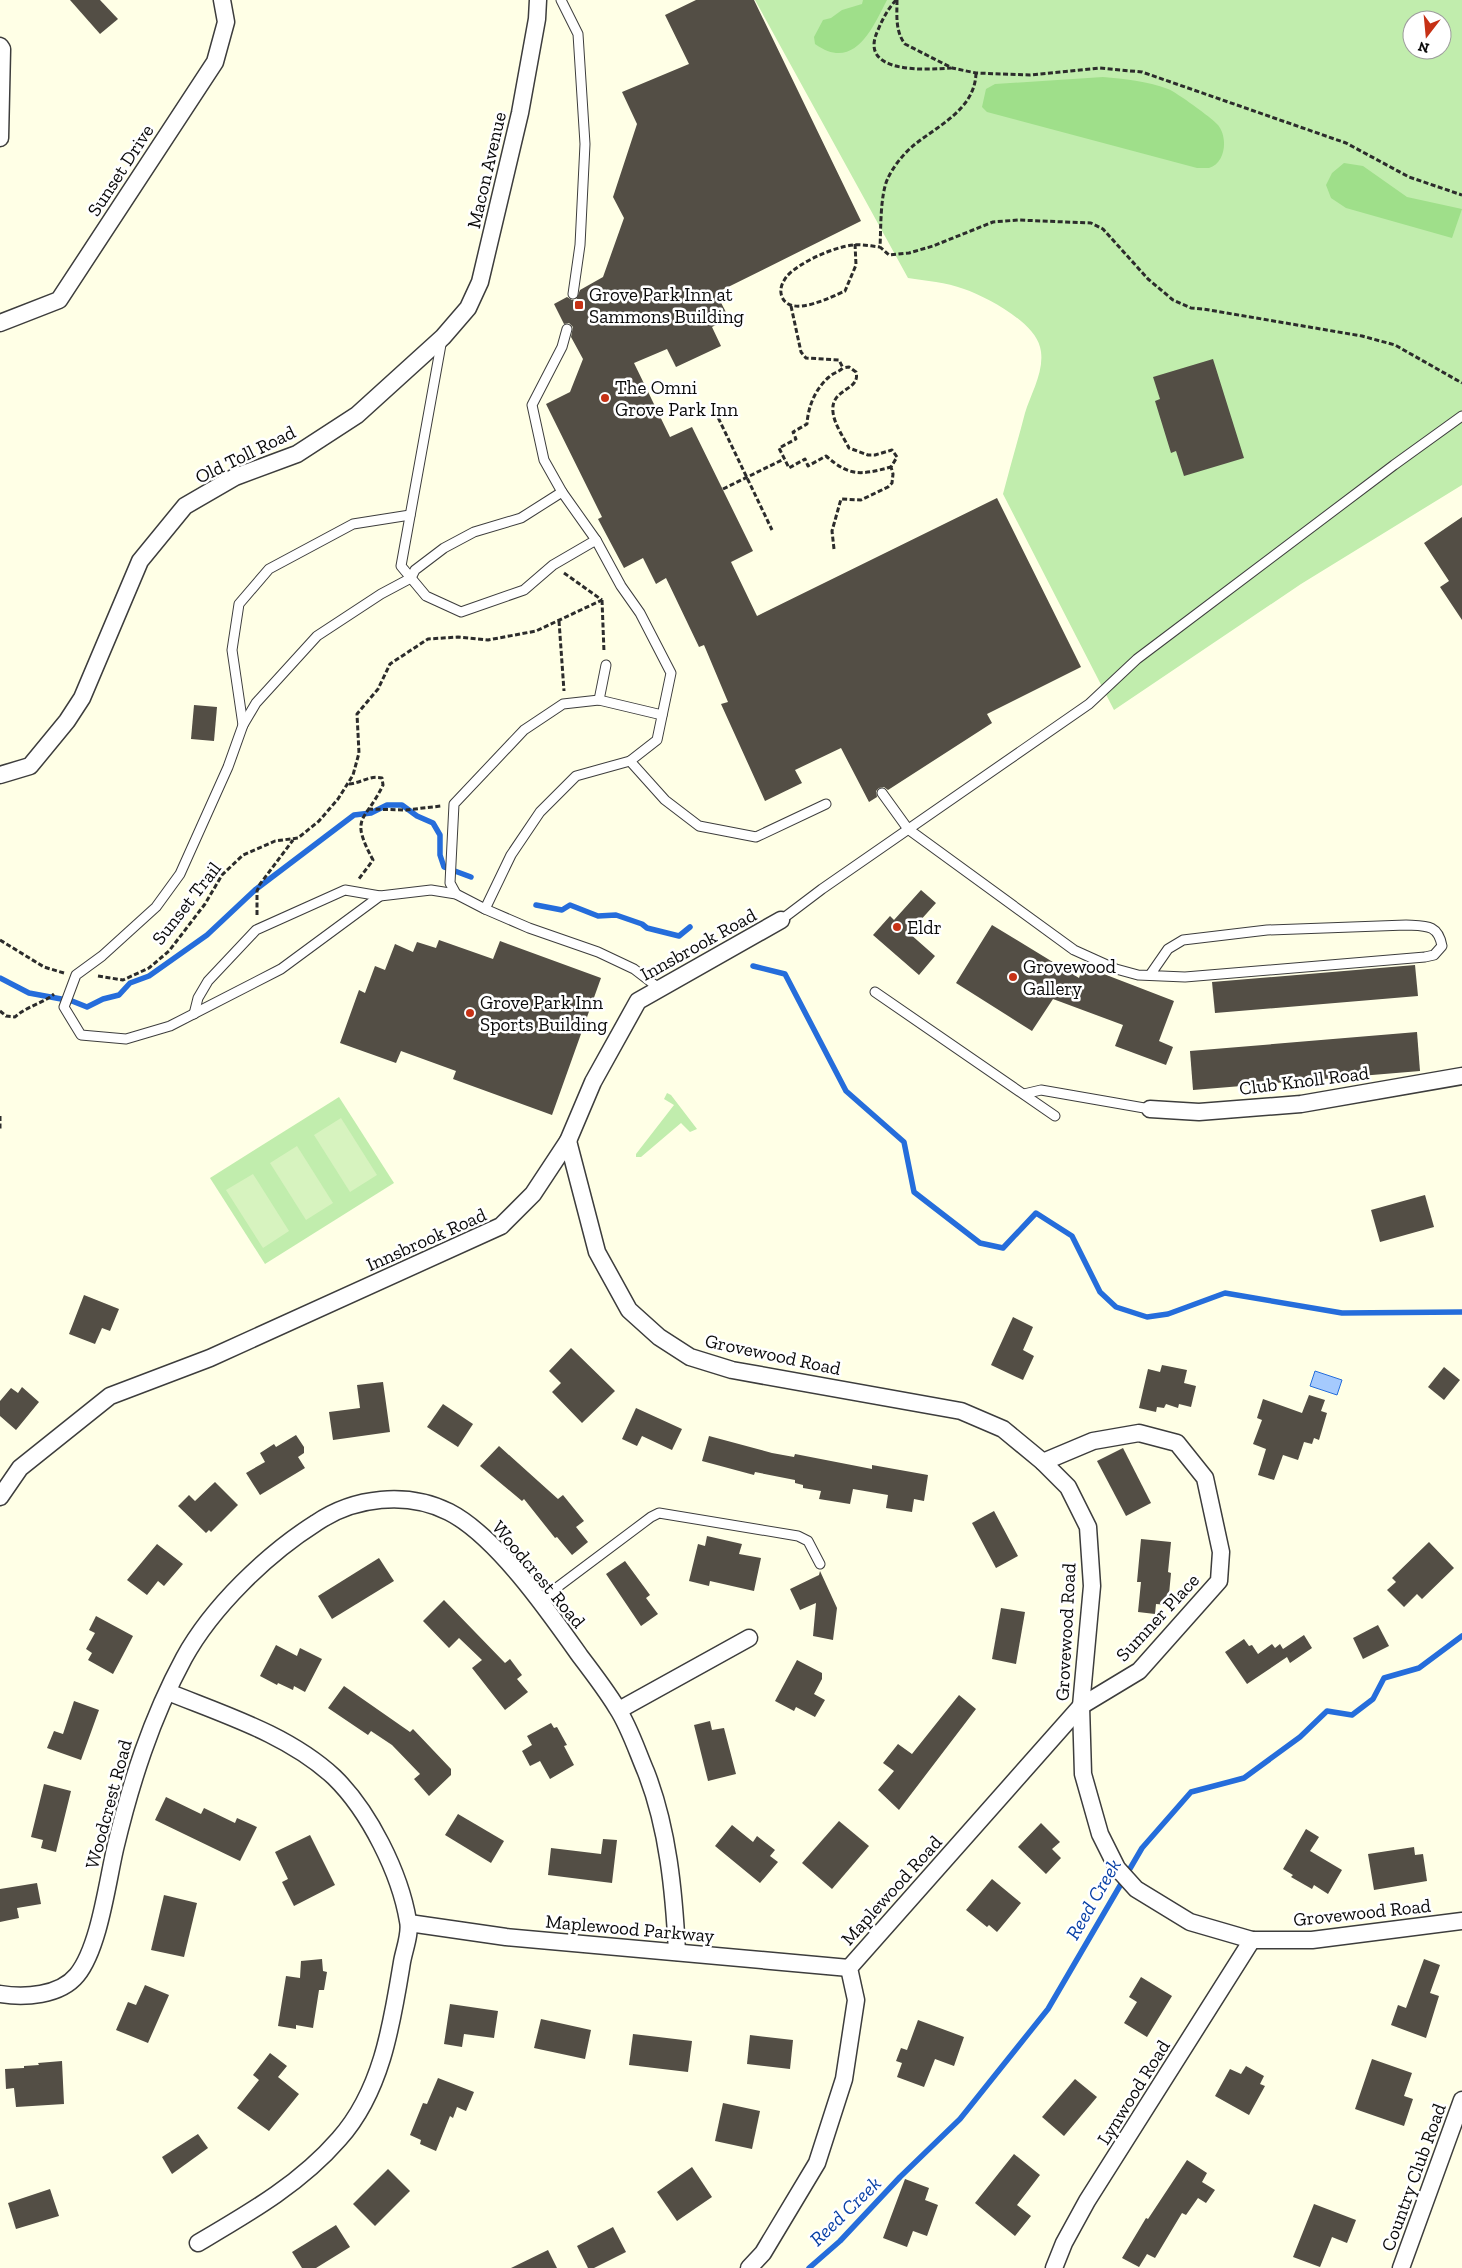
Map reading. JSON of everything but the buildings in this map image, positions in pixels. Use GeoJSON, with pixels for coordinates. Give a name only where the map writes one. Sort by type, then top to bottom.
{"type":"FeatureCollection","features":[{"type":"Feature","properties":{"kind":"street","name":"Sunset Drive"},"geometry":{"type":"LineString","coordinates":[[0,322],[59,300],[215,62],[226,22],[222,0]]}},
{"type":"Feature","properties":{"kind":"street","name":"Macon Avenue"},"geometry":{"type":"LineString","coordinates":[[443,337],[468,308],[480,282],[520,113],[537,19],[538,0]]}},
{"type":"Feature","properties":{"kind":"street"},"geometry":{"type":"LineString","coordinates":[[0,46],[2,48],[0,138]]}},
{"type":"Feature","properties":{"kind":"street","name":"Old Toll Road"},"geometry":{"type":"LineString","coordinates":[[0,775],[30,766],[67,722],[82,698],[140,561],[185,506],[235,477],[297,454],[356,415],[443,337]]}},
{"type":"Feature","properties":{"kind":"street","name":"Innsbrook Road"},"geometry":{"type":"LineString","coordinates":[[0,1497],[20,1468],[110,1396],[210,1358],[502,1226],[533,1194],[568,1142],[594,1082],[638,1000],[781,920]]}},
{"type":"Feature","properties":{"kind":"street","name":"Club Knoll Road"},"geometry":{"type":"LineString","coordinates":[[1150,1108],[1199,1112],[1301,1104],[1462,1076]]}},
{"type":"Feature","properties":{"kind":"street","name":"Grovewood Road"},"geometry":{"type":"LineString","coordinates":[[568,1142],[597,1252],[629,1310],[659,1337],[690,1357],[732,1370],[961,1411],[1003,1430],[1043,1462],[1068,1488],[1088,1527],[1092,1586],[1081,1706],[1083,1774],[1100,1834],[1117,1868],[1136,1889],[1190,1922],[1252,1940],[1312,1940],[1462,1921]]}},
{"type":"Feature","properties":{"kind":"street","name":"Sumner Place"},"geometry":{"type":"LineString","coordinates":[[1043,1462],[1093,1441],[1139,1433],[1177,1443],[1205,1478],[1221,1552],[1219,1581],[1139,1671],[1081,1706]]}},
{"type":"Feature","properties":{"kind":"street","name":"Woodcrest Road"},"geometry":{"type":"LineString","coordinates":[[0,1994],[18,1997],[54,1991],[76,1977],[92,1947],[128,1794],[146,1739],[185,1657],[209,1622],[242,1585],[280,1549],[317,1521],[354,1503],[386,1500],[422,1502],[447,1511],[470,1524],[504,1558],[539,1601],[619,1710],[647,1775],[666,1844],[674,1899],[677,1952]]}},
{"type":"Feature","properties":{"kind":"street"},"geometry":{"type":"LineString","coordinates":[[619,1710],[749,1638]]}},
{"type":"Feature","properties":{"kind":"street"},"geometry":{"type":"LineString","coordinates":[[168,1692],[244,1723],[303,1752],[334,1778],[361,1810],[384,1849],[399,1888],[409,1923],[390,2032],[377,2073],[362,2106],[341,2138],[316,2164],[283,2190],[198,2243]]}},
{"type":"Feature","properties":{"kind":"street","name":"Maplewood Road"},"geometry":{"type":"LineString","coordinates":[[748,2268],[767,2246],[817,2162],[844,2079],[856,2000],[848,1968],[1081,1706]]}},
{"type":"Feature","properties":{"kind":"street","name":"Maplewood Parkway"},"geometry":{"type":"LineString","coordinates":[[409,1923],[506,1937],[848,1968]]}},
{"type":"Feature","properties":{"kind":"street","name":"Lynwood Road"},"geometry":{"type":"LineString","coordinates":[[1054,2268],[1064,2243],[1087,2201],[1252,1940]]}},
{"type":"Feature","properties":{"kind":"street","name":"Country Club Road"},"geometry":{"type":"LineString","coordinates":[[1401,2268],[1462,2100]]}},
{"type":"Feature","properties":{"kind":"lane"},"geometry":{"type":"LineString","coordinates":[[561,0],[578,34],[585,144],[580,245],[573,294]]}},
{"type":"Feature","properties":{"kind":"lane"},"geometry":{"type":"LineString","coordinates":[[485,909],[511,855],[535,819],[576,776],[630,761],[657,740],[671,673],[657,643],[596,540],[562,492],[544,460],[532,405],[562,347],[567,329]]}},
{"type":"Feature","properties":{"kind":"lane"},"geometry":{"type":"LineString","coordinates":[[443,337],[401,566],[426,596],[461,612],[524,590],[553,566],[596,540]]}},
{"type":"Feature","properties":{"kind":"lane"},"geometry":{"type":"LineString","coordinates":[[781,920],[822,889],[1089,704],[1137,659],[1462,416]]}},
{"type":"Feature","properties":{"kind":"lane"},"geometry":{"type":"LineString","coordinates":[[380,896],[281,969],[170,1026],[126,1039],[81,1035],[64,1008],[76,975],[102,956],[156,907],[180,874],[228,768],[243,725],[256,703],[316,636],[381,594],[411,578],[415,570],[444,548],[474,532],[521,518],[562,492]]}},
{"type":"Feature","properties":{"kind":"lane"},"geometry":{"type":"LineString","coordinates":[[243,725],[232,650],[239,604],[269,569],[353,524],[410,515]]}},
{"type":"Feature","properties":{"kind":"lane"},"geometry":{"type":"LineString","coordinates":[[599,700],[606,664]]}},
{"type":"Feature","properties":{"kind":"lane"},"geometry":{"type":"LineString","coordinates":[[456,894],[450,883],[454,804],[524,730],[565,704],[599,700],[662,715]]}},
{"type":"Feature","properties":{"kind":"lane"},"geometry":{"type":"LineString","coordinates":[[630,761],[665,800],[699,826],[756,837],[826,804]]}},
{"type":"Feature","properties":{"kind":"lane"},"geometry":{"type":"LineString","coordinates":[[882,793],[908,829],[1074,950],[1116,969],[1150,976],[1185,977],[1425,957],[1434,955],[1442,946],[1440,935],[1429,926],[1406,925],[1266,930],[1183,940],[1168,949],[1150,976]]}},
{"type":"Feature","properties":{"kind":"lane"},"geometry":{"type":"LineString","coordinates":[[194,1014],[198,998],[208,981],[256,930],[345,890],[380,896],[431,890],[456,894],[529,928],[598,952],[634,970],[660,989]]}},
{"type":"Feature","properties":{"kind":"lane"},"geometry":{"type":"LineString","coordinates":[[875,992],[1055,1116]]}},
{"type":"Feature","properties":{"kind":"lane"},"geometry":{"type":"LineString","coordinates":[[1024,1094],[1041,1090],[1150,1108]]}},
{"type":"Feature","properties":{"kind":"lane"},"geometry":{"type":"LineString","coordinates":[[539,1601],[650,1516],[659,1513],[798,1536],[808,1541],[820,1564]]}},
{"type":"Feature","properties":{"kind":"path"},"geometry":{"type":"LineString","coordinates":[[897,0],[887,10],[874,38],[874,52],[878,58],[885,62],[925,70],[952,68]]}},
{"type":"Feature","properties":{"kind":"path"},"geometry":{"type":"LineString","coordinates":[[897,0],[899,37],[905,44],[952,68],[976,73],[1030,75],[1099,68],[1142,72],[1346,143],[1409,177],[1462,195]]}},
{"type":"Feature","properties":{"kind":"path"},"geometry":{"type":"LineString","coordinates":[[880,247],[882,210],[887,179],[912,146],[967,102],[976,82],[976,73]]}},
{"type":"Feature","properties":{"kind":"path"},"geometry":{"type":"LineString","coordinates":[[855,244],[856,265],[845,291],[804,306],[791,306],[785,302],[781,294],[782,284],[788,275],[838,247],[855,244],[880,247],[890,255],[909,253],[933,246],[993,222],[1018,220],[1091,223],[1103,229],[1148,279],[1173,300],[1191,308],[1362,336],[1395,346],[1462,383]]}},
{"type":"Feature","properties":{"kind":"path"},"geometry":{"type":"LineString","coordinates":[[791,306],[801,352],[806,358],[832,358],[838,360],[843,368]]}},
{"type":"Feature","properties":{"kind":"path"},"geometry":{"type":"LineString","coordinates":[[834,549],[832,531],[841,499],[861,500],[888,487],[892,482],[893,474],[891,467],[896,457],[892,450],[875,455],[856,452],[849,448],[832,412],[835,400],[848,386],[856,383],[858,379],[856,372],[849,367],[843,368],[820,386],[807,412],[807,424],[792,432],[796,439],[779,448],[784,459],[789,468],[805,459],[808,466],[826,456],[838,466],[858,474],[891,467]]}},
{"type":"Feature","properties":{"kind":"path"},"geometry":{"type":"LineString","coordinates":[[715,411],[772,530]]}},
{"type":"Feature","properties":{"kind":"path"},"geometry":{"type":"LineString","coordinates":[[724,488],[784,459]]}},
{"type":"Feature","properties":{"kind":"path"},"geometry":{"type":"LineString","coordinates":[[553,566],[602,600],[602,641]]}},
{"type":"Feature","properties":{"kind":"path","name":"Sunset Trail"},"geometry":{"type":"LineString","coordinates":[[0,940],[44,967],[68,974],[94,975],[123,980],[149,968],[169,950],[205,904],[222,875],[243,856],[275,841],[294,839],[319,821],[353,775],[359,753],[357,714],[378,689],[390,664],[428,639],[458,637],[488,640],[536,631],[602,600]]}},
{"type":"Feature","properties":{"kind":"path"},"geometry":{"type":"LineString","coordinates":[[559,621],[565,704]]}},
{"type":"Feature","properties":{"kind":"path"},"geometry":{"type":"LineString","coordinates":[[348,784],[360,783],[373,776],[382,778],[383,786],[361,817],[360,828],[364,844],[372,860],[350,891]]}},
{"type":"Feature","properties":{"kind":"path"},"geometry":{"type":"LineString","coordinates":[[367,810],[381,808],[406,810],[454,804]]}},
{"type":"Feature","properties":{"kind":"path"},"geometry":{"type":"LineString","coordinates":[[256,930],[257,891],[260,884],[294,839]]}},
{"type":"Feature","properties":{"kind":"path"},"geometry":{"type":"LineString","coordinates":[[0,1011],[6,1016],[16,1017],[23,1010],[48,999]]}},
{"type":"Feature","properties":{"kind":"path"},"geometry":{"type":"LineString","coordinates":[[0,1116],[0,1129]]}},
{"type":"Feature","properties":{"kind":"green space"},"geometry":{"type":"Polygon","coordinates":[[[755,0],[1462,0],[1462,485],[1301,584],[1114,710],[1003,494],[1025,413],[1037,381],[1041,364],[1040,347],[1029,329],[997,304],[964,289],[908,278],[755,0]]]}},
{"type":"Feature","properties":{"kind":"green space"},"geometry":{"type":"Polygon","coordinates":[[[863,0],[887,0],[875,23],[860,43],[851,50],[841,53],[829,51],[815,44],[814,37],[823,20],[831,18],[842,10],[862,4],[863,0]]]}},
{"type":"Feature","properties":{"kind":"green space"},"geometry":{"type":"Polygon","coordinates":[[[1103,77],[1160,86],[1172,91],[1194,106],[1218,125],[1221,130],[1224,149],[1219,161],[1209,168],[1197,168],[987,112],[982,107],[986,89],[995,84],[1103,77]]]}},
{"type":"Feature","properties":{"kind":"green space"},"geometry":{"type":"Polygon","coordinates":[[[1344,163],[1363,166],[1407,197],[1462,209],[1452,238],[1346,208],[1331,198],[1326,185],[1332,173],[1344,163]]]}},
{"type":"Feature","properties":{"kind":"green space"},"geometry":{"type":"Polygon","coordinates":[[[667,1093],[671,1095],[697,1129],[690,1132],[681,1123],[641,1157],[636,1157],[636,1154],[674,1105],[664,1099],[667,1093]]]}},
{"type":"Feature","properties":{"kind":"green space"},"geometry":{"type":"Polygon","coordinates":[[[339,1097],[394,1183],[265,1264],[210,1178],[339,1097]]]}},
{"type":"Feature","properties":{"kind":"green space"},"geometry":{"type":"Polygon","coordinates":[[[341,1118],[377,1175],[350,1192],[314,1135],[341,1118]]]}},
{"type":"Feature","properties":{"kind":"green space"},"geometry":{"type":"Polygon","coordinates":[[[297,1146],[333,1203],[306,1220],[270,1163],[297,1146]]]}},
{"type":"Feature","properties":{"kind":"green space"},"geometry":{"type":"Polygon","coordinates":[[[253,1174],[289,1231],[263,1248],[226,1190],[253,1174]]]}},
{"type":"Feature","properties":{"kind":"water"},"geometry":{"type":"Polygon","coordinates":[[[1315,1371],[1342,1380],[1337,1395],[1310,1386],[1315,1371]]]}},
{"type":"Feature","properties":{"kind":"waterway"},"geometry":{"type":"LineString","coordinates":[[0,978],[29,993],[72,1001],[87,1007],[103,999],[119,995],[130,983],[149,976],[207,935],[255,890],[354,815],[371,813],[387,805],[402,805],[417,816],[433,823],[440,835],[440,855],[444,867],[471,877]]}},
{"type":"Feature","properties":{"kind":"waterway"},"geometry":{"type":"LineString","coordinates":[[536,905],[562,910],[570,905],[598,916],[616,915],[642,924],[647,928],[679,936],[690,927]]}},
{"type":"Feature","properties":{"kind":"waterway"},"geometry":{"type":"LineString","coordinates":[[753,966],[785,974],[846,1091],[904,1142],[914,1192],[980,1243],[1003,1248],[1036,1213],[1072,1236],[1100,1292],[1116,1307],[1147,1317],[1168,1314],[1225,1293],[1342,1313],[1462,1312]]}},
{"type":"Feature","properties":{"kind":"waterway","name":"Reed Creek"},"geometry":{"type":"LineString","coordinates":[[809,2268],[840,2241],[900,2177],[960,2119],[1048,2009],[1142,1848],[1191,1792],[1244,1778],[1300,1737],[1327,1711],[1352,1715],[1373,1699],[1384,1678],[1419,1668],[1462,1636]]}},
{"type":"Feature","properties":{"kind":"place","name":"Grove Park Inn at Sammons Building"},"geometry":{"type":"Point","coordinates":[579,305]}},
{"type":"Feature","properties":{"kind":"place","name":"The Omni Grove Park Inn"},"geometry":{"type":"Point","coordinates":[605,398]}},
{"type":"Feature","properties":{"kind":"place","name":"Eldr"},"geometry":{"type":"Point","coordinates":[897,927]}},
{"type":"Feature","properties":{"kind":"place","name":"Grovewood Gallery"},"geometry":{"type":"Point","coordinates":[1013,977]}},
{"type":"Feature","properties":{"kind":"place","name":"Grove Park Inn Sports Building"},"geometry":{"type":"Point","coordinates":[470,1013]}}]}
